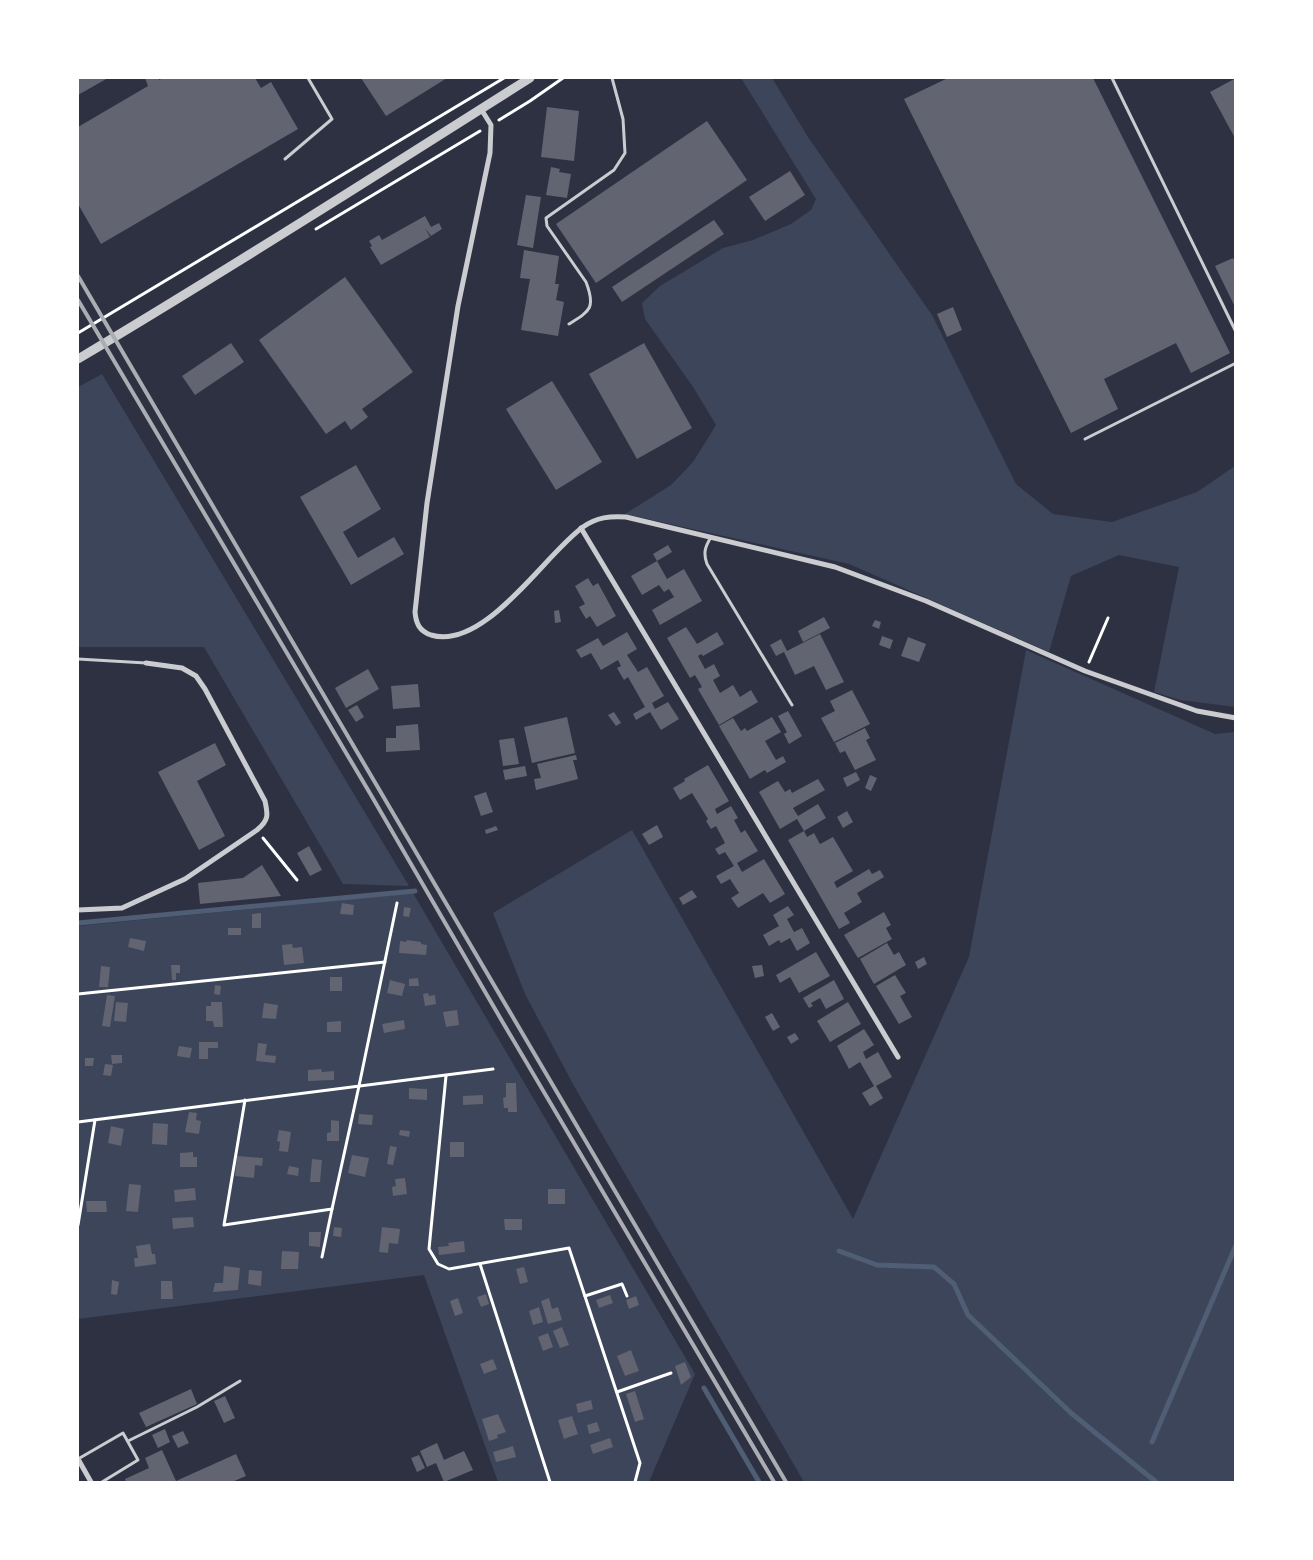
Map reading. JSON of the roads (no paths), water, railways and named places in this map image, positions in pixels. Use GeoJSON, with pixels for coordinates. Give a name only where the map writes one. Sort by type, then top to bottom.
{"type":"FeatureCollection","features":[{"type":"Feature","properties":{"kind":"street"},"geometry":{"type":"LineString","coordinates":[[78,359],[399,162],[530,78]]}},
{"type":"Feature","properties":{"kind":"street"},"geometry":{"type":"LineString","coordinates":[[481,109],[490,124],[490,153],[458,306],[427,503],[415,612],[419,627],[426,633],[436,636],[449,636],[474,627],[491,616],[516,595],[554,553],[581,528],[601,517],[618,516],[835,567],[926,601],[1085,671],[1197,711],[1236,718]]}},
{"type":"Feature","properties":{"kind":"street"},"geometry":{"type":"LineString","coordinates":[[581,528],[898,1057]]}},
{"type":"Feature","properties":{"kind":"street"},"geometry":{"type":"LineString","coordinates":[[78,910],[122,908],[185,879],[258,830],[264,824],[268,814],[265,800],[205,689],[196,676],[182,668],[146,664]]}},
{"type":"Feature","properties":{"kind":"street"},"geometry":{"type":"LineString","coordinates":[[78,1459],[91,1482]]}},
{"type":"Feature","properties":{"kind":"lane"},"geometry":{"type":"LineString","coordinates":[[285,160],[332,119],[308,78]]}},
{"type":"Feature","properties":{"kind":"lane"},"geometry":{"type":"LineString","coordinates":[[569,324],[587,312],[591,304],[590,291],[586,282],[547,226],[546,218],[614,170],[626,153],[623,119],[612,78]]}},
{"type":"Feature","properties":{"kind":"lane"},"geometry":{"type":"LineString","coordinates":[[1112,78],[1236,332]]}},
{"type":"Feature","properties":{"kind":"lane"},"geometry":{"type":"LineString","coordinates":[[1085,439],[1236,363]]}},
{"type":"Feature","properties":{"kind":"lane"},"geometry":{"type":"LineString","coordinates":[[712,537],[706,546],[704,555],[707,564],[792,705]]}},
{"type":"Feature","properties":{"kind":"lane"},"geometry":{"type":"LineString","coordinates":[[78,659],[146,664]]}},
{"type":"Feature","properties":{"kind":"lane"},"geometry":{"type":"LineString","coordinates":[[128,1442],[197,1407],[240,1381]]}},
{"type":"Feature","properties":{"kind":"lane"},"geometry":{"type":"LineString","coordinates":[[78,1459],[123,1433],[138,1460],[102,1482]]}},
{"type":"Feature","properties":{"kind":"waterway"},"geometry":{"type":"LineString","coordinates":[[78,923],[415,891]]}},
{"type":"Feature","properties":{"kind":"waterway"},"geometry":{"type":"LineString","coordinates":[[1152,1442],[1236,1245]]}},
{"type":"Feature","properties":{"kind":"waterway"},"geometry":{"type":"LineString","coordinates":[[839,1251],[877,1265],[934,1267],[954,1284],[968,1315],[1071,1413],[1156,1482]]}},
{"type":"Feature","properties":{"kind":"waterway"},"geometry":{"type":"LineString","coordinates":[[704,1388],[759,1482]]}},
{"type":"Feature","properties":{"kind":"railway"},"geometry":{"type":"LineString","coordinates":[[78,276],[786,1482]]}},
{"type":"Feature","properties":{"kind":"railway"},"geometry":{"type":"LineString","coordinates":[[78,300],[774,1482]]}}]}
